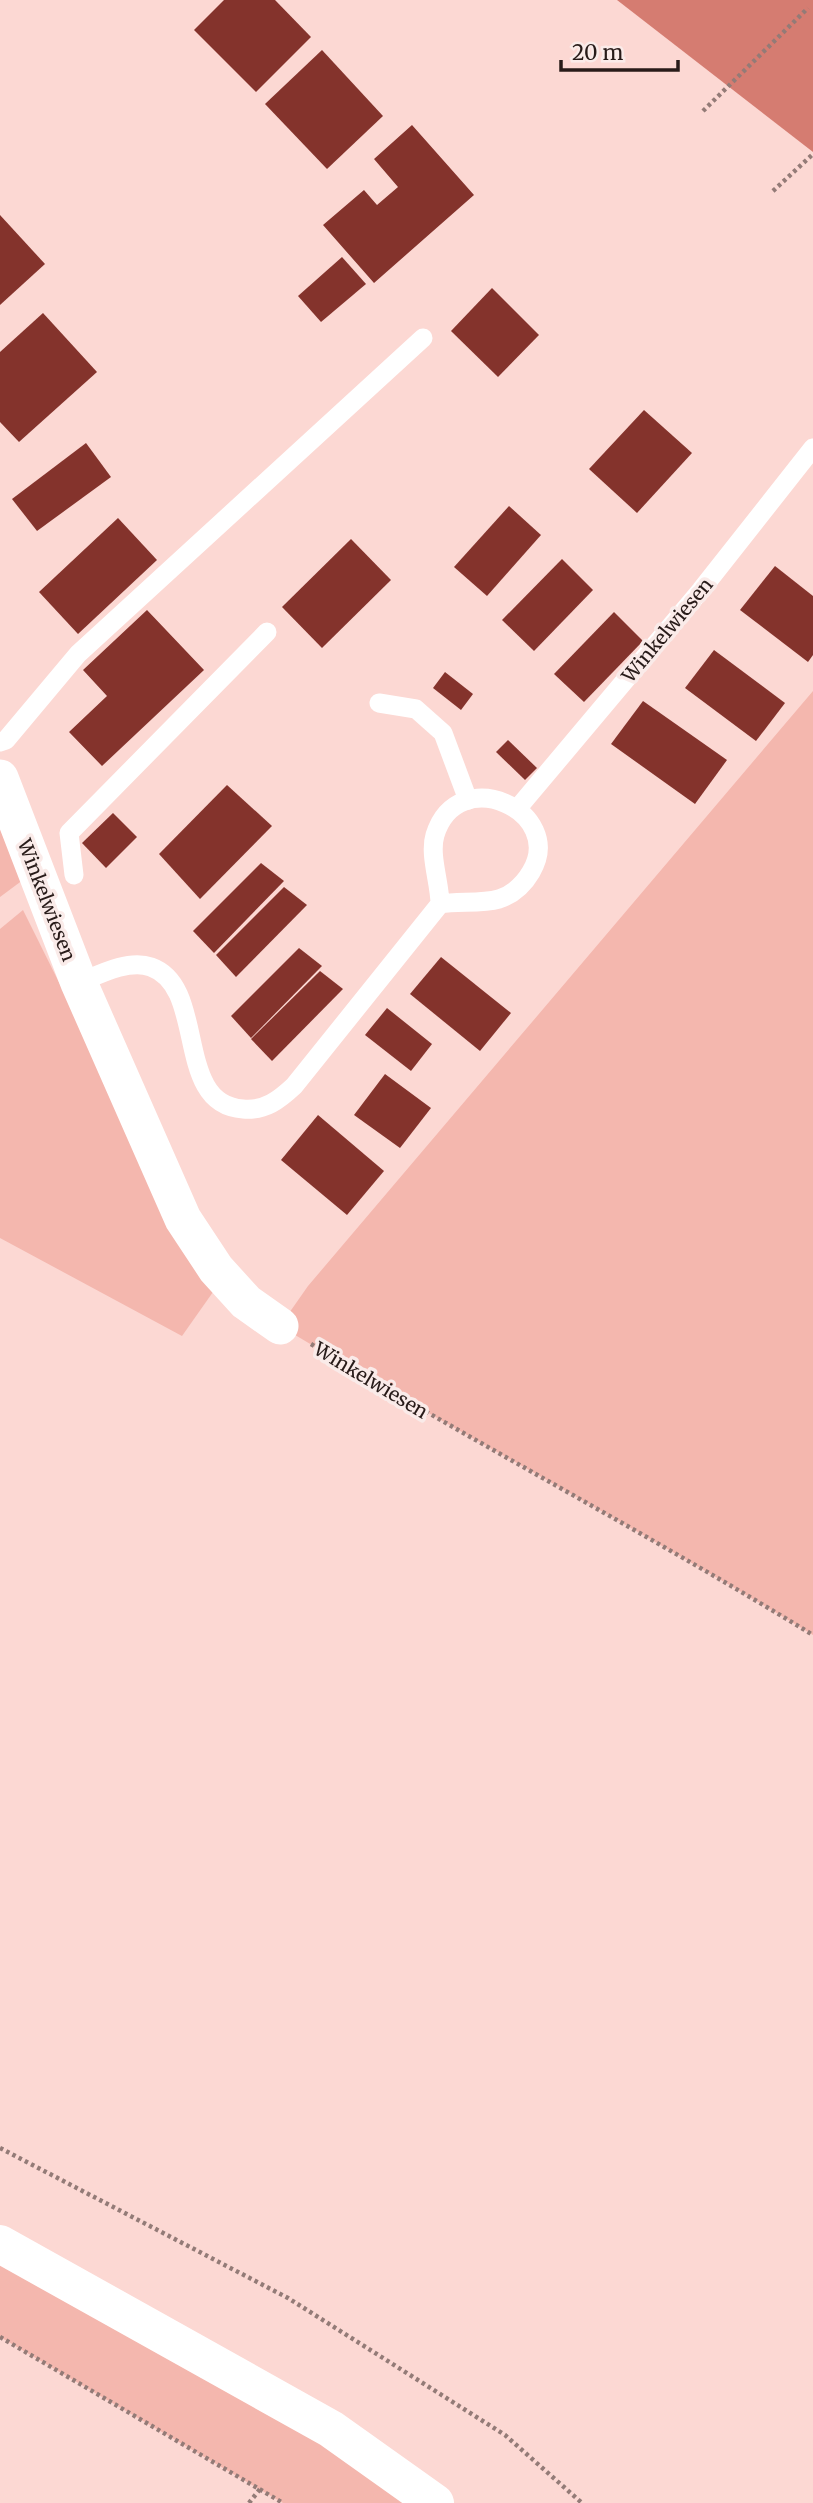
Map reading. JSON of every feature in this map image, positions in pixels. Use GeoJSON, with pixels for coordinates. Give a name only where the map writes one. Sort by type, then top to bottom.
{"type":"FeatureCollection","features":[{"type":"Feature","properties":{"kind":"main road"},"geometry":{"type":"LineString","coordinates":[[0,2244],[331,2429],[435,2503]]}},
{"type":"Feature","properties":{"kind":"street","name":"Winkelwiesen"},"geometry":{"type":"LineString","coordinates":[[0,778],[79,983],[183,1219],[216,1269],[246,1302],[280,1326]]}},
{"type":"Feature","properties":{"kind":"lane"},"geometry":{"type":"LineString","coordinates":[[0,742],[78,654],[423,338]]}},
{"type":"Feature","properties":{"kind":"lane","name":"Winkelwiesen"},"geometry":{"type":"LineString","coordinates":[[517,809],[701,590],[813,448]]}},
{"type":"Feature","properties":{"kind":"lane"},"geometry":{"type":"LineString","coordinates":[[74,876],[69,833],[267,632]]}},
{"type":"Feature","properties":{"kind":"lane"},"geometry":{"type":"LineString","coordinates":[[379,703],[416,709],[443,733],[468,800]]}},
{"type":"Feature","properties":{"kind":"lane"},"geometry":{"type":"LineString","coordinates":[[492,798],[517,809],[533,828],[536,841],[534,868],[524,883],[498,899],[440,904],[433,851],[435,836],[443,818],[468,800],[492,798]]}},
{"type":"Feature","properties":{"kind":"lane","name":"Winkelwiesen"},"geometry":{"type":"LineString","coordinates":[[79,983],[136,964],[152,967],[165,976],[177,992],[207,1091],[226,1108],[250,1110],[276,1104],[294,1086],[440,904]]}},
{"type":"Feature","properties":{"kind":"path"},"geometry":{"type":"LineString","coordinates":[[703,111],[808,8]]}},
{"type":"Feature","properties":{"kind":"path"},"geometry":{"type":"LineString","coordinates":[[773,191],[813,153]]}},
{"type":"Feature","properties":{"kind":"path","name":"Winkelwiesen"},"geometry":{"type":"LineString","coordinates":[[280,1326],[425,1413],[706,1570],[813,1635]]}},
{"type":"Feature","properties":{"kind":"path"},"geometry":{"type":"LineString","coordinates":[[0,2148],[288,2298],[505,2435],[582,2503]]}},
{"type":"Feature","properties":{"kind":"path"},"geometry":{"type":"LineString","coordinates":[[0,2337],[283,2503]]}},
{"type":"Feature","properties":{"kind":"path"},"geometry":{"type":"LineString","coordinates":[[249,2503],[260,2489]]}},
{"type":"Feature","properties":{"kind":"shaded area"},"geometry":{"type":"Polygon","coordinates":[[[617,0],[813,0],[813,152],[617,0]]]}},
{"type":"Feature","properties":{"kind":"shaded area"},"geometry":{"type":"Polygon","coordinates":[[[813,691],[813,1635],[681,1556],[280,1326],[308,1286],[813,691]]]}},
{"type":"Feature","properties":{"kind":"shaded area"},"geometry":{"type":"Polygon","coordinates":[[[0,777],[35,871],[0,897],[0,777]]]}},
{"type":"Feature","properties":{"kind":"shaded area"},"geometry":{"type":"Polygon","coordinates":[[[23,910],[213,1292],[182,1336],[0,1238],[0,929],[23,910]]]}},
{"type":"Feature","properties":{"kind":"shaded area"},"geometry":{"type":"Polygon","coordinates":[[[0,2244],[435,2503],[283,2503],[0,2337],[0,2244]]]}},
{"type":"Feature","properties":{"kind":"building"},"geometry":{"type":"Polygon","coordinates":[[[224,0],[275,0],[311,37],[256,92],[194,30],[224,0]]]}},
{"type":"Feature","properties":{"kind":"building"},"geometry":{"type":"Polygon","coordinates":[[[322,50],[383,116],[327,169],[265,104],[322,50]]]}},
{"type":"Feature","properties":{"kind":"building"},"geometry":{"type":"Polygon","coordinates":[[[412,125],[474,195],[374,283],[323,225],[364,190],[377,205],[398,187],[374,159],[412,125]]]}},
{"type":"Feature","properties":{"kind":"building"},"geometry":{"type":"Polygon","coordinates":[[[0,215],[45,264],[0,305],[0,215]]]}},
{"type":"Feature","properties":{"kind":"building"},"geometry":{"type":"Polygon","coordinates":[[[342,257],[366,284],[321,322],[298,296],[342,257]]]}},
{"type":"Feature","properties":{"kind":"building"},"geometry":{"type":"Polygon","coordinates":[[[492,288],[539,335],[498,377],[451,331],[492,288]]]}},
{"type":"Feature","properties":{"kind":"building"},"geometry":{"type":"Polygon","coordinates":[[[43,313],[97,372],[19,442],[0,422],[0,352],[43,313]]]}},
{"type":"Feature","properties":{"kind":"building"},"geometry":{"type":"Polygon","coordinates":[[[644,410],[692,453],[637,513],[589,469],[644,410]]]}},
{"type":"Feature","properties":{"kind":"building"},"geometry":{"type":"Polygon","coordinates":[[[86,443],[111,477],[37,531],[12,499],[86,443]]]}},
{"type":"Feature","properties":{"kind":"building"},"geometry":{"type":"Polygon","coordinates":[[[509,506],[541,535],[487,596],[454,567],[509,506]]]}},
{"type":"Feature","properties":{"kind":"building"},"geometry":{"type":"Polygon","coordinates":[[[118,518],[157,560],[78,634],[39,592],[118,518]]]}},
{"type":"Feature","properties":{"kind":"building"},"geometry":{"type":"Polygon","coordinates":[[[351,539],[391,580],[322,648],[282,607],[351,539]]]}},
{"type":"Feature","properties":{"kind":"building"},"geometry":{"type":"Polygon","coordinates":[[[562,559],[593,590],[534,651],[502,620],[562,559]]]}},
{"type":"Feature","properties":{"kind":"building"},"geometry":{"type":"Polygon","coordinates":[[[775,566],[813,596],[813,655],[808,662],[740,610],[775,566]]]}},
{"type":"Feature","properties":{"kind":"building"},"geometry":{"type":"Polygon","coordinates":[[[147,610],[204,670],[102,766],[69,732],[107,696],[83,670],[147,610]]]}},
{"type":"Feature","properties":{"kind":"building"},"geometry":{"type":"Polygon","coordinates":[[[614,612],[643,641],[584,702],[554,674],[614,612]]]}},
{"type":"Feature","properties":{"kind":"building"},"geometry":{"type":"Polygon","coordinates":[[[714,650],[785,703],[756,741],[685,688],[714,650]]]}},
{"type":"Feature","properties":{"kind":"building"},"geometry":{"type":"Polygon","coordinates":[[[445,672],[473,694],[461,710],[433,688],[445,672]]]}},
{"type":"Feature","properties":{"kind":"building"},"geometry":{"type":"Polygon","coordinates":[[[643,701],[727,760],[695,804],[611,744],[643,701]]]}},
{"type":"Feature","properties":{"kind":"building"},"geometry":{"type":"Polygon","coordinates":[[[508,740],[537,768],[525,780],[496,752],[508,740]]]}},
{"type":"Feature","properties":{"kind":"building"},"geometry":{"type":"Polygon","coordinates":[[[227,785],[272,826],[200,899],[159,854],[227,785]]]}},
{"type":"Feature","properties":{"kind":"building"},"geometry":{"type":"Polygon","coordinates":[[[113,813],[137,837],[106,868],[82,843],[113,813]]]}},
{"type":"Feature","properties":{"kind":"building"},"geometry":{"type":"Polygon","coordinates":[[[261,863],[284,881],[214,953],[193,931],[261,863]]]}},
{"type":"Feature","properties":{"kind":"building"},"geometry":{"type":"Polygon","coordinates":[[[284,887],[307,905],[236,977],[216,955],[284,887]]]}},
{"type":"Feature","properties":{"kind":"building"},"geometry":{"type":"Polygon","coordinates":[[[299,948],[322,966],[251,1038],[231,1016],[299,948]]]}},
{"type":"Feature","properties":{"kind":"building"},"geometry":{"type":"Polygon","coordinates":[[[441,957],[511,1013],[480,1051],[410,994],[441,957]]]}},
{"type":"Feature","properties":{"kind":"building"},"geometry":{"type":"Polygon","coordinates":[[[320,971],[343,989],[272,1061],[251,1039],[320,971]]]}},
{"type":"Feature","properties":{"kind":"building"},"geometry":{"type":"Polygon","coordinates":[[[387,1008],[432,1044],[411,1071],[365,1035],[387,1008]]]}},
{"type":"Feature","properties":{"kind":"building"},"geometry":{"type":"Polygon","coordinates":[[[385,1074],[431,1108],[400,1148],[354,1115],[385,1074]]]}},
{"type":"Feature","properties":{"kind":"building"},"geometry":{"type":"Polygon","coordinates":[[[318,1115],[384,1171],[347,1215],[281,1160],[318,1115]]]}}]}
